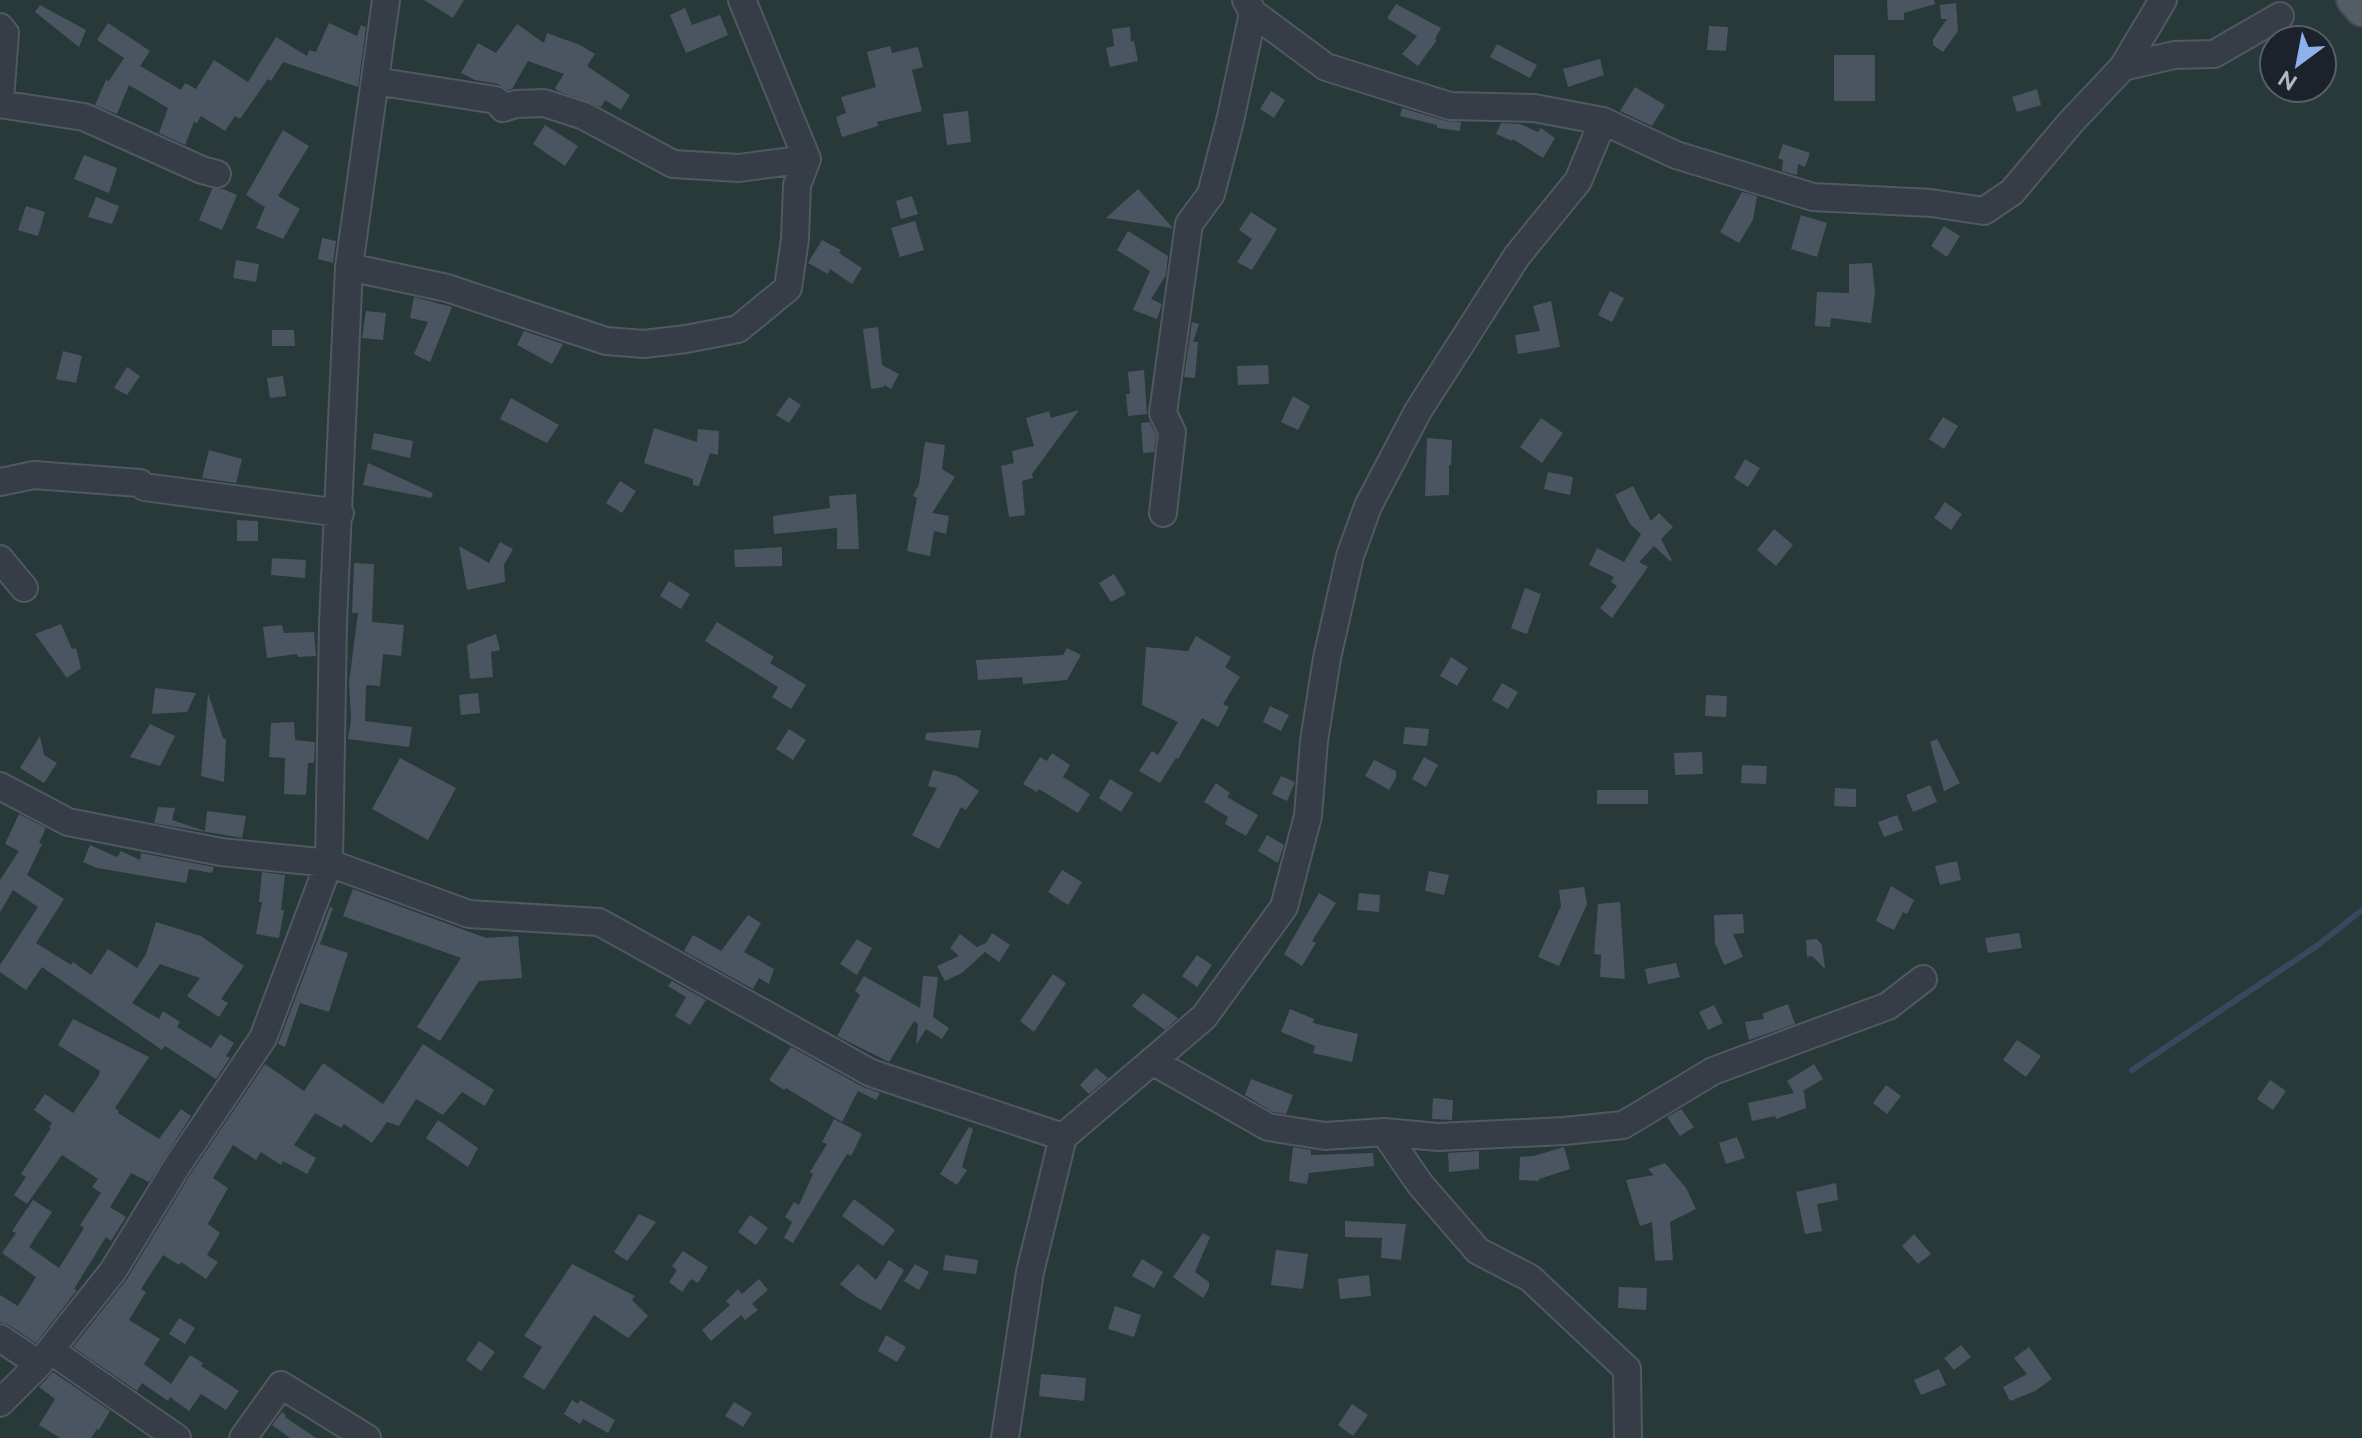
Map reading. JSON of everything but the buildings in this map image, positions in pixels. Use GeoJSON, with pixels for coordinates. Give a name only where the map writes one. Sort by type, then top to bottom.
{"type":"FeatureCollection","features":[{"type":"Feature","properties":{"kind":"main road"},"geometry":{"type":"LineString","coordinates":[[2353,0],[2362,10]]}},
{"type":"Feature","properties":{"kind":"street"},"geometry":{"type":"LineString","coordinates":[[0,1403],[45,1357],[113,1271],[177,1166],[263,1038],[329,863],[333,622],[349,267],[386,0]]}},
{"type":"Feature","properties":{"kind":"street"},"geometry":{"type":"LineString","coordinates":[[349,267],[447,288],[606,341],[644,344],[738,329],[788,288],[795,239],[797,185],[807,159],[742,0]]}},
{"type":"Feature","properties":{"kind":"street"},"geometry":{"type":"LineString","coordinates":[[1163,513],[1172,432],[1163,413],[1189,224],[1211,194],[1230,121],[1250,7],[1326,67],[1450,106],[1534,108],[1603,121],[1676,155],[1813,197],[1931,203],[1984,211],[2012,192],[2123,67],[2163,0]]}},
{"type":"Feature","properties":{"kind":"street"},"geometry":{"type":"LineString","coordinates":[[2123,67],[2174,55],[2214,54],[2280,16]]}},
{"type":"Feature","properties":{"kind":"street"},"geometry":{"type":"LineString","coordinates":[[0,27],[5,33],[0,102],[84,117],[217,174]]}},
{"type":"Feature","properties":{"kind":"street"},"geometry":{"type":"LineString","coordinates":[[375,81],[496,100],[503,108],[544,103],[584,116],[673,164],[739,168],[807,159]]}},
{"type":"Feature","properties":{"kind":"street"},"geometry":{"type":"LineString","coordinates":[[1005,1438],[1030,1272],[1063,1137],[1204,1017],[1284,907],[1308,816],[1314,741],[1327,658],[1350,556],[1368,506],[1418,411],[1517,256],[1578,181],[1603,121]]}},
{"type":"Feature","properties":{"kind":"street"},"geometry":{"type":"LineString","coordinates":[[0,482],[34,475],[140,483],[144,487],[340,513]]}},
{"type":"Feature","properties":{"kind":"street"},"geometry":{"type":"LineString","coordinates":[[0,559],[24,588]]}},
{"type":"Feature","properties":{"kind":"street"},"geometry":{"type":"LineString","coordinates":[[0,786],[68,822],[221,852],[329,863],[469,914],[599,922],[871,1073],[1063,1137]]}},
{"type":"Feature","properties":{"kind":"street"},"geometry":{"type":"LineString","coordinates":[[1152,1061],[1268,1127],[1325,1136],[1384,1132],[1438,1137],[1623,1125],[1713,1071],[1888,1006],[1923,979]]}},
{"type":"Feature","properties":{"kind":"street"},"geometry":{"type":"LineString","coordinates":[[1384,1132],[1420,1184],[1478,1251],[1530,1278],[1627,1369],[1628,1438]]}},
{"type":"Feature","properties":{"kind":"street"},"geometry":{"type":"LineString","coordinates":[[0,1338],[45,1357],[177,1438]]}},
{"type":"Feature","properties":{"kind":"street"},"geometry":{"type":"LineString","coordinates":[[243,1438],[281,1385],[367,1438]]}},
{"type":"Feature","properties":{"kind":"shaded area"},"geometry":{"type":"Polygon","coordinates":[[[0,0],[2362,0],[2362,1438],[0,1438],[0,0]]]}},
{"type":"Feature","properties":{"kind":"waterway"},"geometry":{"type":"LineString","coordinates":[[2132,1070],[2318,945],[2362,910]]}}]}
